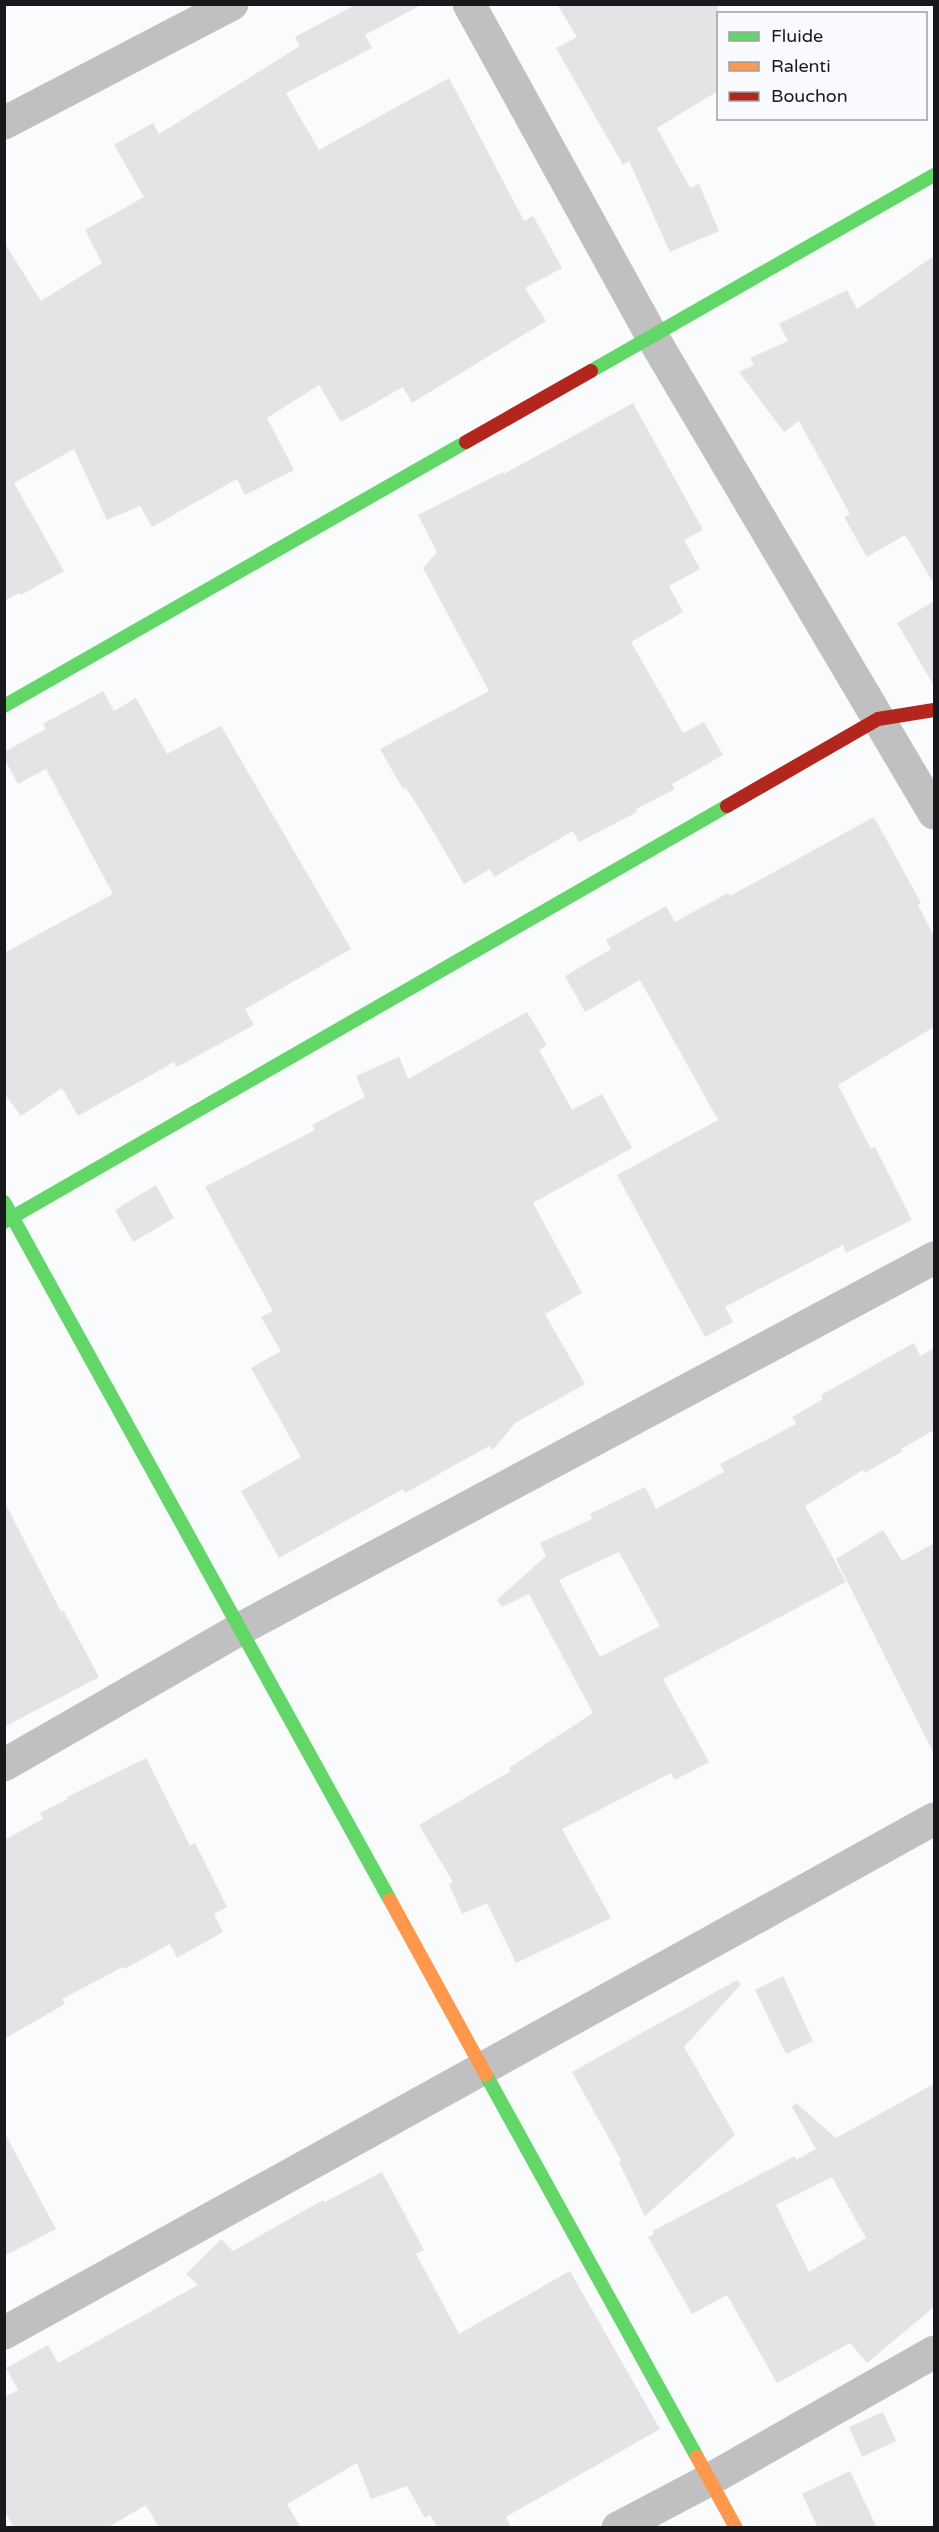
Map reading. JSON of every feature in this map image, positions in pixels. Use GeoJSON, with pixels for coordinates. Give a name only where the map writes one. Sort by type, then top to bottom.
{"type":"FeatureCollection","features":[{"type":"Feature","properties":{"kind":"street"},"geometry":{"type":"LineString","coordinates":[[4,123],[232,4]]}},
{"type":"Feature","properties":{"kind":"street"},"geometry":{"type":"LineString","coordinates":[[469,4],[654,338],[934,813]]}},
{"type":"Feature","properties":{"kind":"street"},"geometry":{"type":"LineString","coordinates":[[4,706],[654,338],[934,175]]}},
{"type":"Feature","properties":{"kind":"street"},"geometry":{"type":"LineString","coordinates":[[9,1220],[878,719],[934,710]]}},
{"type":"Feature","properties":{"kind":"street"},"geometry":{"type":"LineString","coordinates":[[4,1202],[9,1220],[240,1629],[736,2528]]}},
{"type":"Feature","properties":{"kind":"street"},"geometry":{"type":"LineString","coordinates":[[4,1766],[240,1629],[934,1258]]}},
{"type":"Feature","properties":{"kind":"street"},"geometry":{"type":"LineString","coordinates":[[4,2332],[934,1819]]}},
{"type":"Feature","properties":{"kind":"street"},"geometry":{"type":"LineString","coordinates":[[618,2528],[709,2480],[934,2352]]}},
{"type":"Feature","properties":{"kind":"building"},"geometry":{"type":"Polygon","coordinates":[[[357,4],[423,4],[365,35],[372,48],[286,93],[319,150],[449,78],[524,221],[533,216],[562,268],[525,288],[546,321],[412,403],[403,387],[341,422],[319,385],[267,418],[294,470],[245,495],[237,479],[152,527],[140,506],[107,520],[74,449],[14,483],[64,571],[21,595],[19,593],[4,601],[4,242],[41,301],[102,263],[85,230],[144,197],[114,145],[153,123],[159,134],[300,46],[295,37],[357,4]]]}},
{"type":"Feature","properties":{"kind":"building"},"geometry":{"type":"Polygon","coordinates":[[[557,4],[718,4],[717,92],[657,128],[690,188],[699,184],[719,231],[670,252],[629,161],[623,165],[556,48],[577,37],[557,4]]]}},
{"type":"Feature","properties":{"kind":"building"},"geometry":{"type":"Polygon","coordinates":[[[934,256],[934,584],[905,535],[867,557],[844,517],[850,514],[799,421],[784,432],[739,372],[754,365],[750,358],[788,341],[779,324],[847,290],[857,309],[934,256]]]}},
{"type":"Feature","properties":{"kind":"building"},"geometry":{"type":"Polygon","coordinates":[[[633,403],[703,530],[684,540],[700,569],[669,586],[683,612],[631,642],[683,733],[704,722],[723,755],[672,784],[675,789],[636,809],[637,812],[579,842],[573,831],[494,877],[490,869],[464,884],[424,816],[406,788],[403,789],[380,749],[489,691],[423,568],[437,552],[418,515],[503,472],[504,474],[633,403]]]}},
{"type":"Feature","properties":{"kind":"building"},"geometry":{"type":"Polygon","coordinates":[[[934,601],[934,686],[897,623],[934,601]]]}},
{"type":"Feature","properties":{"kind":"building"},"geometry":{"type":"Polygon","coordinates":[[[103,691],[114,711],[136,698],[167,754],[221,726],[351,949],[245,1009],[254,1025],[177,1067],[174,1062],[78,1116],[62,1088],[21,1116],[4,1093],[4,953],[113,894],[46,769],[18,784],[4,758],[4,752],[46,729],[43,724],[103,691]]]}},
{"type":"Feature","properties":{"kind":"building"},"geometry":{"type":"Polygon","coordinates":[[[874,817],[921,903],[918,905],[934,936],[934,1027],[838,1085],[871,1149],[875,1147],[912,1220],[846,1253],[843,1245],[725,1307],[733,1322],[705,1337],[617,1175],[718,1120],[640,980],[585,1012],[565,976],[611,949],[606,940],[666,906],[675,922],[728,893],[730,896],[874,817]]]}},
{"type":"Feature","properties":{"kind":"building"},"geometry":{"type":"Polygon","coordinates":[[[527,1012],[547,1045],[539,1050],[572,1110],[602,1094],[632,1148],[533,1203],[582,1293],[545,1314],[585,1384],[515,1423],[493,1450],[489,1446],[405,1493],[403,1489],[279,1558],[241,1491],[301,1457],[251,1368],[281,1351],[261,1317],[273,1311],[205,1187],[315,1130],[312,1125],[365,1097],[356,1076],[399,1057],[408,1079],[527,1012]]]}},
{"type":"Feature","properties":{"kind":"building"},"geometry":{"type":"Polygon","coordinates":[[[156,1185],[174,1218],[133,1242],[115,1210],[156,1185]]]}},
{"type":"Feature","properties":{"kind":"building"},"geometry":{"type":"Polygon","coordinates":[[[914,1343],[920,1356],[934,1348],[934,1430],[901,1449],[903,1451],[865,1473],[863,1470],[805,1506],[846,1582],[663,1679],[709,1762],[675,1780],[671,1773],[562,1829],[611,1918],[516,1963],[487,1903],[462,1914],[449,1884],[453,1882],[419,1825],[511,1771],[509,1768],[593,1713],[529,1594],[502,1607],[497,1600],[546,1556],[540,1543],[592,1519],[590,1514],[645,1487],[656,1509],[724,1472],[720,1464],[796,1424],[792,1417],[823,1399],[821,1395],[914,1343]],[[619,1552],[559,1580],[600,1657],[660,1626],[619,1552]]]}},
{"type":"Feature","properties":{"kind":"building"},"geometry":{"type":"Polygon","coordinates":[[[4,1501],[61,1612],[63,1610],[99,1677],[4,1727],[4,1501]]]}},
{"type":"Feature","properties":{"kind":"building"},"geometry":{"type":"Polygon","coordinates":[[[883,1530],[902,1561],[934,1543],[934,1754],[836,1559],[883,1530]]]}},
{"type":"Feature","properties":{"kind":"building"},"geometry":{"type":"Polygon","coordinates":[[[146,1758],[190,1846],[195,1843],[227,1907],[214,1914],[223,1932],[177,1958],[170,1944],[62,1999],[65,2004],[4,2039],[4,1840],[43,1819],[40,1813],[68,1799],[67,1797],[146,1758]]]}},
{"type":"Feature","properties":{"kind":"building"},"geometry":{"type":"Polygon","coordinates":[[[783,1976],[813,2041],[786,2054],[755,1990],[783,1976]]]}},
{"type":"Feature","properties":{"kind":"building"},"geometry":{"type":"Polygon","coordinates":[[[737,1980],[741,1984],[684,2047],[735,2135],[645,2216],[619,2162],[621,2160],[572,2072],[737,1980]]]}},
{"type":"Feature","properties":{"kind":"building"},"geometry":{"type":"Polygon","coordinates":[[[934,2084],[934,2307],[867,2363],[850,2343],[777,2383],[727,2295],[692,2314],[648,2237],[654,2234],[653,2231],[795,2156],[796,2160],[816,2149],[792,2107],[796,2103],[836,2138],[934,2084]],[[832,2177],[776,2205],[809,2272],[866,2238],[832,2177]]]}},
{"type":"Feature","properties":{"kind":"building"},"geometry":{"type":"Polygon","coordinates":[[[4,2132],[56,2229],[4,2256],[4,2132]]]}},
{"type":"Feature","properties":{"kind":"building"},"geometry":{"type":"Polygon","coordinates":[[[382,2172],[424,2250],[416,2254],[459,2334],[570,2271],[660,2429],[506,2517],[512,2528],[438,2528],[430,2515],[425,2518],[407,2486],[371,2499],[357,2463],[287,2504],[301,2528],[159,2528],[146,2505],[107,2528],[14,2528],[4,2510],[4,2397],[18,2390],[6,2368],[48,2345],[58,2363],[198,2285],[186,2274],[221,2239],[233,2251],[323,2200],[325,2202],[382,2172]]]}},
{"type":"Feature","properties":{"kind":"building"},"geometry":{"type":"Polygon","coordinates":[[[883,2412],[896,2441],[862,2457],[849,2427],[883,2412]]]}},
{"type":"Feature","properties":{"kind":"building"},"geometry":{"type":"Polygon","coordinates":[[[850,2471],[877,2528],[818,2528],[802,2494],[850,2471]]]}},
{"type":"Feature","properties":{"kind":"traffic: fast"},"geometry":{"type":"LineString","coordinates":[[591,371],[934,175]]}},
{"type":"Feature","properties":{"kind":"traffic: fast"},"geometry":{"type":"LineString","coordinates":[[4,706],[466,442]]}},
{"type":"Feature","properties":{"kind":"traffic: fast"},"geometry":{"type":"LineString","coordinates":[[4,1222],[727,806]]}},
{"type":"Feature","properties":{"kind":"traffic: fast"},"geometry":{"type":"LineString","coordinates":[[4,1202],[390,1900]]}},
{"type":"Feature","properties":{"kind":"traffic: fast"},"geometry":{"type":"LineString","coordinates":[[486,2075],[697,2457]]}},
{"type":"Feature","properties":{"kind":"traffic: slow"},"geometry":{"type":"LineString","coordinates":[[390,1900],[486,2075]]}},
{"type":"Feature","properties":{"kind":"traffic: slow"},"geometry":{"type":"LineString","coordinates":[[697,2457],[736,2528]]}},
{"type":"Feature","properties":{"kind":"traffic: jam"},"geometry":{"type":"LineString","coordinates":[[466,442],[591,371]]}},
{"type":"Feature","properties":{"kind":"traffic: jam"},"geometry":{"type":"LineString","coordinates":[[727,806],[878,719],[934,710]]}}]}
